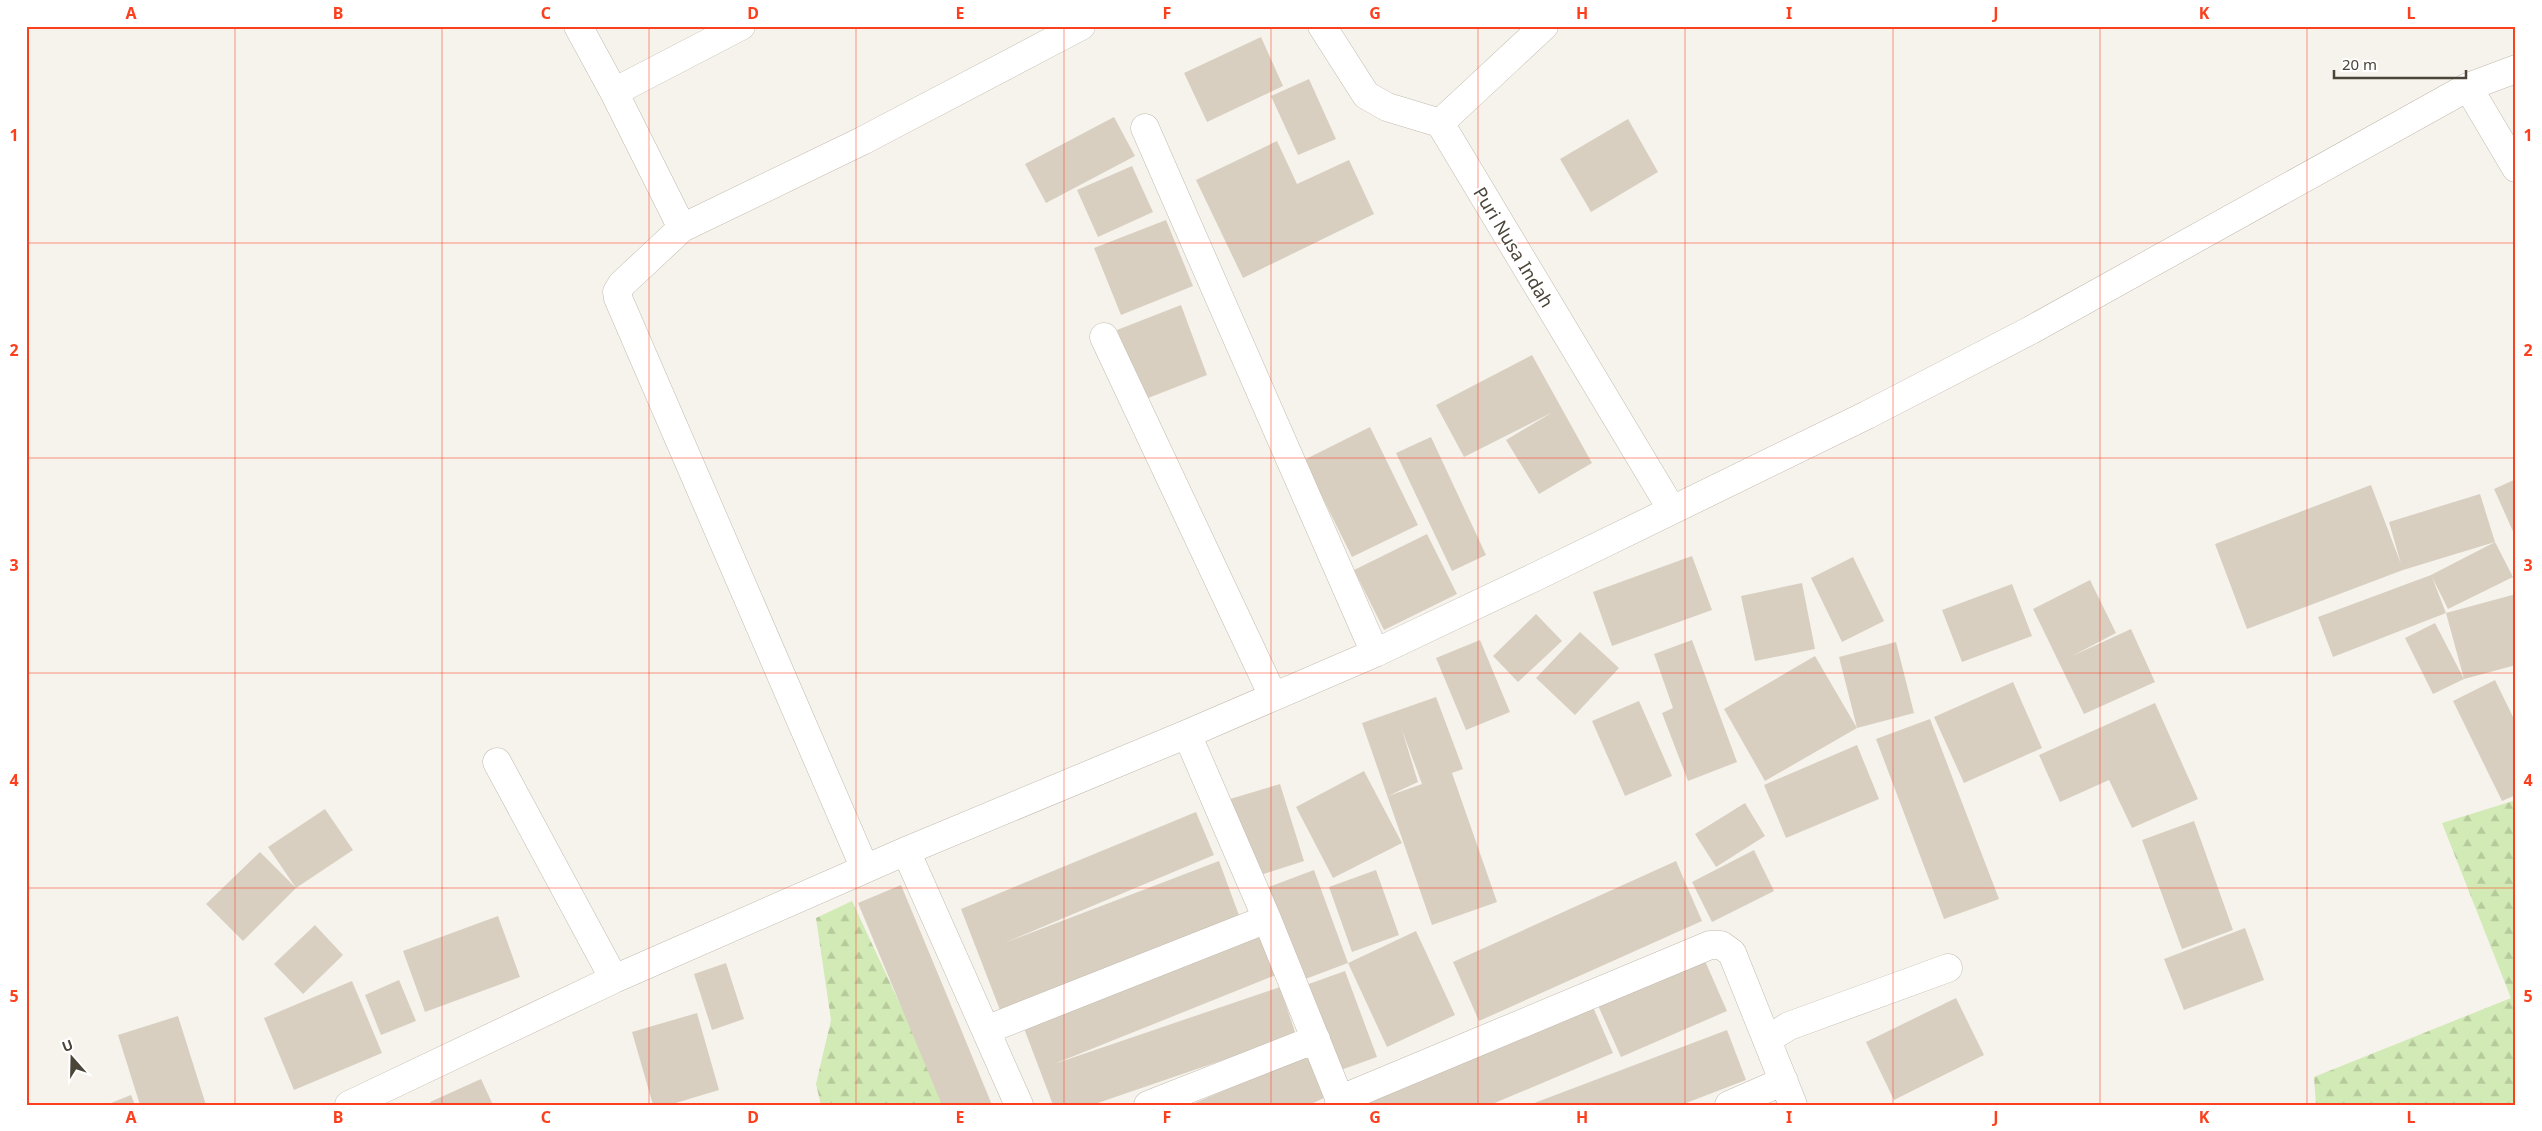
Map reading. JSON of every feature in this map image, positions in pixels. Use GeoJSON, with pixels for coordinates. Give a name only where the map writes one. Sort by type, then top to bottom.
{"type":"FeatureCollection","features":[{"type":"Feature","properties":{"kind":"street"},"geometry":{"type":"LineString","coordinates":[[578,26],[614,92],[682,228]]}},
{"type":"Feature","properties":{"kind":"street"},"geometry":{"type":"LineString","coordinates":[[614,92],[741,26]]}},
{"type":"Feature","properties":{"kind":"street"},"geometry":{"type":"LineString","coordinates":[[865,869],[617,292],[622,284],[682,228],[862,141],[1081,26]]}},
{"type":"Feature","properties":{"kind":"street"},"geometry":{"type":"LineString","coordinates":[[1322,26],[1366,95],[1387,107],[1440,123],[1544,26]]}},
{"type":"Feature","properties":{"kind":"street"},"geometry":{"type":"LineString","coordinates":[[349,1105],[614,978],[906,851],[1188,734],[1375,652],[1867,415],[2031,330],[2468,86],[2516,69]]}},
{"type":"Feature","properties":{"kind":"street"},"geometry":{"type":"LineString","coordinates":[[2468,86],[2516,168]]}},
{"type":"Feature","properties":{"kind":"street","name":"Puri Nusa Indah"},"geometry":{"type":"LineString","coordinates":[[1440,123],[1672,510]]}},
{"type":"Feature","properties":{"kind":"street"},"geometry":{"type":"LineString","coordinates":[[1145,128],[1375,652]]}},
{"type":"Feature","properties":{"kind":"street"},"geometry":{"type":"LineString","coordinates":[[1104,337],[1272,696]]}},
{"type":"Feature","properties":{"kind":"street"},"geometry":{"type":"LineString","coordinates":[[1188,734],[1267,919],[1341,1103],[1710,945],[1721,945],[1732,953],[1788,1093],[1729,1105]]}},
{"type":"Feature","properties":{"kind":"street"},"geometry":{"type":"LineString","coordinates":[[498,762],[614,978]]}},
{"type":"Feature","properties":{"kind":"street"},"geometry":{"type":"LineString","coordinates":[[906,851],[1019,1105]]}},
{"type":"Feature","properties":{"kind":"street"},"geometry":{"type":"LineString","coordinates":[[986,1030],[1267,919]]}},
{"type":"Feature","properties":{"kind":"street"},"geometry":{"type":"LineString","coordinates":[[1768,1039],[1789,1026],[1948,968]]}},
{"type":"Feature","properties":{"kind":"street"},"geometry":{"type":"LineString","coordinates":[[1148,1105],[1316,1039]]}},
{"type":"Feature","properties":{"kind":"green space"},"geometry":{"type":"Polygon","coordinates":[[[2516,800],[2516,1105],[2316,1105],[2314,1077],[2511,998],[2442,823],[2516,800]]]}},
{"type":"Feature","properties":{"kind":"green space"},"geometry":{"type":"Polygon","coordinates":[[[852,901],[947,1105],[821,1105],[816,1084],[831,1020],[816,918],[852,901]]]}},
{"type":"Feature","properties":{"kind":"building"},"geometry":{"type":"Polygon","coordinates":[[[1261,37],[1283,86],[1207,122],[1184,73],[1261,37]]]}},
{"type":"Feature","properties":{"kind":"building"},"geometry":{"type":"Polygon","coordinates":[[[1309,79],[1336,139],[1298,155],[1271,96],[1309,79]]]}},
{"type":"Feature","properties":{"kind":"building"},"geometry":{"type":"Polygon","coordinates":[[[1114,117],[1135,156],[1046,203],[1025,164],[1114,117]]]}},
{"type":"Feature","properties":{"kind":"building"},"geometry":{"type":"Polygon","coordinates":[[[1628,119],[1658,172],[1591,212],[1560,159],[1628,119]]]}},
{"type":"Feature","properties":{"kind":"building"},"geometry":{"type":"Polygon","coordinates":[[[1277,141],[1297,184],[1349,160],[1374,214],[1243,278],[1196,180],[1277,141]]]}},
{"type":"Feature","properties":{"kind":"building"},"geometry":{"type":"Polygon","coordinates":[[[1132,166],[1153,212],[1098,237],[1077,190],[1132,166]]]}},
{"type":"Feature","properties":{"kind":"building"},"geometry":{"type":"Polygon","coordinates":[[[1166,220],[1193,286],[1121,315],[1094,248],[1166,220]]]}},
{"type":"Feature","properties":{"kind":"building"},"geometry":{"type":"Polygon","coordinates":[[[1181,305],[1207,375],[1143,400],[1117,330],[1181,305]]]}},
{"type":"Feature","properties":{"kind":"building"},"geometry":{"type":"Polygon","coordinates":[[[1532,355],[1592,463],[1539,494],[1506,440],[1553,412],[1464,457],[1436,405],[1532,355]]]}},
{"type":"Feature","properties":{"kind":"building"},"geometry":{"type":"Polygon","coordinates":[[[1370,427],[1418,525],[1352,557],[1304,460],[1370,427]]]}},
{"type":"Feature","properties":{"kind":"building"},"geometry":{"type":"Polygon","coordinates":[[[1431,437],[1486,555],[1452,571],[1396,453],[1431,437]]]}},
{"type":"Feature","properties":{"kind":"building"},"geometry":{"type":"Polygon","coordinates":[[[2516,479],[2516,538],[2494,489],[2516,479]]]}},
{"type":"Feature","properties":{"kind":"building"},"geometry":{"type":"Polygon","coordinates":[[[2371,485],[2401,564],[2389,522],[2480,494],[2495,542],[2403,570],[2247,629],[2215,544],[2371,485]]]}},
{"type":"Feature","properties":{"kind":"building"},"geometry":{"type":"Polygon","coordinates":[[[1427,534],[1457,594],[1384,630],[1354,570],[1427,534]]]}},
{"type":"Feature","properties":{"kind":"building"},"geometry":{"type":"Polygon","coordinates":[[[2495,542],[2513,577],[2448,609],[2432,577],[2446,613],[2333,657],[2318,617],[2431,575],[2495,542]]]}},
{"type":"Feature","properties":{"kind":"building"},"geometry":{"type":"Polygon","coordinates":[[[1692,556],[1712,610],[1612,646],[1593,592],[1692,556]]]}},
{"type":"Feature","properties":{"kind":"building"},"geometry":{"type":"Polygon","coordinates":[[[1853,557],[1884,621],[1842,642],[1811,578],[1853,557]]]}},
{"type":"Feature","properties":{"kind":"building"},"geometry":{"type":"Polygon","coordinates":[[[2090,580],[2116,633],[2072,656],[2131,629],[2155,682],[2084,714],[2033,609],[2090,580]]]}},
{"type":"Feature","properties":{"kind":"building"},"geometry":{"type":"Polygon","coordinates":[[[1802,583],[1815,649],[1755,661],[1741,596],[1802,583]]]}},
{"type":"Feature","properties":{"kind":"building"},"geometry":{"type":"Polygon","coordinates":[[[2012,584],[2032,636],[1962,662],[1942,610],[2012,584]]]}},
{"type":"Feature","properties":{"kind":"building"},"geometry":{"type":"Polygon","coordinates":[[[2516,594],[2516,665],[2464,679],[2446,613],[2516,594]]]}},
{"type":"Feature","properties":{"kind":"building"},"geometry":{"type":"Polygon","coordinates":[[[1536,614],[1562,641],[1518,682],[1493,656],[1536,614]]]}},
{"type":"Feature","properties":{"kind":"building"},"geometry":{"type":"Polygon","coordinates":[[[2435,623],[2464,679],[2433,694],[2405,638],[2435,623]]]}},
{"type":"Feature","properties":{"kind":"building"},"geometry":{"type":"Polygon","coordinates":[[[1580,632],[1619,668],[1575,715],[1536,678],[1580,632]]]}},
{"type":"Feature","properties":{"kind":"building"},"geometry":{"type":"Polygon","coordinates":[[[1480,640],[1510,712],[1466,730],[1436,658],[1480,640]]]}},
{"type":"Feature","properties":{"kind":"building"},"geometry":{"type":"Polygon","coordinates":[[[1692,640],[1737,762],[1688,781],[1662,713],[1673,708],[1654,654],[1692,640]]]}},
{"type":"Feature","properties":{"kind":"building"},"geometry":{"type":"Polygon","coordinates":[[[1896,642],[1914,713],[1857,728],[1839,657],[1896,642]]]}},
{"type":"Feature","properties":{"kind":"building"},"geometry":{"type":"Polygon","coordinates":[[[1815,656],[1857,728],[1765,781],[1724,709],[1815,656]]]}},
{"type":"Feature","properties":{"kind":"building"},"geometry":{"type":"Polygon","coordinates":[[[2495,680],[2516,723],[2516,795],[2502,801],[2453,701],[2495,680]]]}},
{"type":"Feature","properties":{"kind":"building"},"geometry":{"type":"Polygon","coordinates":[[[2013,682],[2042,748],[1964,783],[1934,717],[2013,682]]]}},
{"type":"Feature","properties":{"kind":"building"},"geometry":{"type":"Polygon","coordinates":[[[1436,697],[1463,769],[1452,773],[1497,902],[1432,925],[1362,723],[1436,697]],[[1402,730],[1418,782],[1388,796],[1422,784],[1402,730]]]}},
{"type":"Feature","properties":{"kind":"building"},"geometry":{"type":"Polygon","coordinates":[[[1639,701],[1672,776],[1625,796],[1592,721],[1639,701]]]}},
{"type":"Feature","properties":{"kind":"building"},"geometry":{"type":"Polygon","coordinates":[[[2155,703],[2198,799],[2132,828],[2109,780],[2060,802],[2039,755],[2155,703]]]}},
{"type":"Feature","properties":{"kind":"building"},"geometry":{"type":"Polygon","coordinates":[[[1930,719],[1999,899],[1944,919],[1876,739],[1930,719]]]}},
{"type":"Feature","properties":{"kind":"building"},"geometry":{"type":"Polygon","coordinates":[[[1857,745],[1879,799],[1786,838],[1764,785],[1857,745]]]}},
{"type":"Feature","properties":{"kind":"building"},"geometry":{"type":"Polygon","coordinates":[[[1364,771],[1402,843],[1333,878],[1296,807],[1364,771]]]}},
{"type":"Feature","properties":{"kind":"building"},"geometry":{"type":"Polygon","coordinates":[[[1280,784],[1304,861],[1254,877],[1230,799],[1280,784]]]}},
{"type":"Feature","properties":{"kind":"building"},"geometry":{"type":"Polygon","coordinates":[[[1745,803],[1765,836],[1716,867],[1695,834],[1745,803]]]}},
{"type":"Feature","properties":{"kind":"building"},"geometry":{"type":"Polygon","coordinates":[[[325,809],[353,850],[296,888],[268,847],[325,809]]]}},
{"type":"Feature","properties":{"kind":"building"},"geometry":{"type":"Polygon","coordinates":[[[1196,812],[1214,855],[1004,943],[1219,861],[1240,918],[1000,1010],[961,909],[1196,812]]]}},
{"type":"Feature","properties":{"kind":"building"},"geometry":{"type":"Polygon","coordinates":[[[2194,821],[2233,930],[2182,949],[2142,840],[2194,821]]]}},
{"type":"Feature","properties":{"kind":"building"},"geometry":{"type":"Polygon","coordinates":[[[1754,850],[1774,891],[1712,922],[1692,882],[1754,850]]]}},
{"type":"Feature","properties":{"kind":"building"},"geometry":{"type":"Polygon","coordinates":[[[260,852],[296,888],[243,941],[206,904],[260,852]]]}},
{"type":"Feature","properties":{"kind":"building"},"geometry":{"type":"Polygon","coordinates":[[[1676,861],[1702,921],[1479,1021],[1453,962],[1676,861]]]}},
{"type":"Feature","properties":{"kind":"building"},"geometry":{"type":"Polygon","coordinates":[[[1314,870],[1348,963],[1300,981],[1266,888],[1314,870]]]}},
{"type":"Feature","properties":{"kind":"building"},"geometry":{"type":"Polygon","coordinates":[[[1376,870],[1399,935],[1352,952],[1329,887],[1376,870]]]}},
{"type":"Feature","properties":{"kind":"building"},"geometry":{"type":"Polygon","coordinates":[[[901,885],[992,1105],[942,1105],[858,903],[901,885]]]}},
{"type":"Feature","properties":{"kind":"building"},"geometry":{"type":"Polygon","coordinates":[[[498,916],[520,977],[425,1012],[403,951],[498,916]]]}},
{"type":"Feature","properties":{"kind":"building"},"geometry":{"type":"Polygon","coordinates":[[[315,925],[343,955],[303,994],[274,964],[315,925]]]}},
{"type":"Feature","properties":{"kind":"building"},"geometry":{"type":"Polygon","coordinates":[[[2245,928],[2264,980],[2184,1010],[2164,959],[2245,928]]]}},
{"type":"Feature","properties":{"kind":"building"},"geometry":{"type":"Polygon","coordinates":[[[1257,929],[1276,975],[1054,1064],[1280,987],[1296,1035],[1092,1105],[1053,1105],[1022,1023],[1257,929]]]}},
{"type":"Feature","properties":{"kind":"building"},"geometry":{"type":"Polygon","coordinates":[[[1416,931],[1455,1015],[1387,1047],[1348,963],[1416,931]]]}},
{"type":"Feature","properties":{"kind":"building"},"geometry":{"type":"Polygon","coordinates":[[[1702,954],[1727,1011],[1621,1057],[1596,1001],[1702,954]]]}},
{"type":"Feature","properties":{"kind":"building"},"geometry":{"type":"Polygon","coordinates":[[[726,963],[744,1019],[712,1030],[694,974],[726,963]]]}},
{"type":"Feature","properties":{"kind":"building"},"geometry":{"type":"Polygon","coordinates":[[[1345,971],[1377,1057],[1338,1071],[1306,985],[1345,971]]]}},
{"type":"Feature","properties":{"kind":"building"},"geometry":{"type":"Polygon","coordinates":[[[399,980],[416,1021],[381,1035],[365,995],[399,980]]]}},
{"type":"Feature","properties":{"kind":"building"},"geometry":{"type":"Polygon","coordinates":[[[352,981],[382,1053],[294,1090],[264,1018],[352,981]]]}},
{"type":"Feature","properties":{"kind":"building"},"geometry":{"type":"Polygon","coordinates":[[[1956,998],[1984,1055],[1894,1100],[1866,1042],[1956,998]]]}},
{"type":"Feature","properties":{"kind":"building"},"geometry":{"type":"Polygon","coordinates":[[[1590,1000],[1613,1053],[1490,1105],[1352,1105],[1590,1000]]]}},
{"type":"Feature","properties":{"kind":"building"},"geometry":{"type":"Polygon","coordinates":[[[697,1013],[719,1090],[669,1105],[653,1105],[632,1032],[697,1013]]]}},
{"type":"Feature","properties":{"kind":"building"},"geometry":{"type":"Polygon","coordinates":[[[178,1016],[206,1105],[140,1105],[118,1035],[178,1016]]]}},
{"type":"Feature","properties":{"kind":"building"},"geometry":{"type":"Polygon","coordinates":[[[1727,1030],[1746,1080],[1681,1105],[1529,1105],[1727,1030]]]}},
{"type":"Feature","properties":{"kind":"building"},"geometry":{"type":"Polygon","coordinates":[[[1308,1055],[1326,1097],[1309,1105],[1190,1105],[1308,1055]]]}},
{"type":"Feature","properties":{"kind":"building"},"geometry":{"type":"Polygon","coordinates":[[[481,1079],[493,1105],[432,1105],[430,1102],[481,1079]]]}},
{"type":"Feature","properties":{"kind":"building"},"geometry":{"type":"Polygon","coordinates":[[[131,1095],[135,1105],[106,1105],[131,1095]]]}}]}
